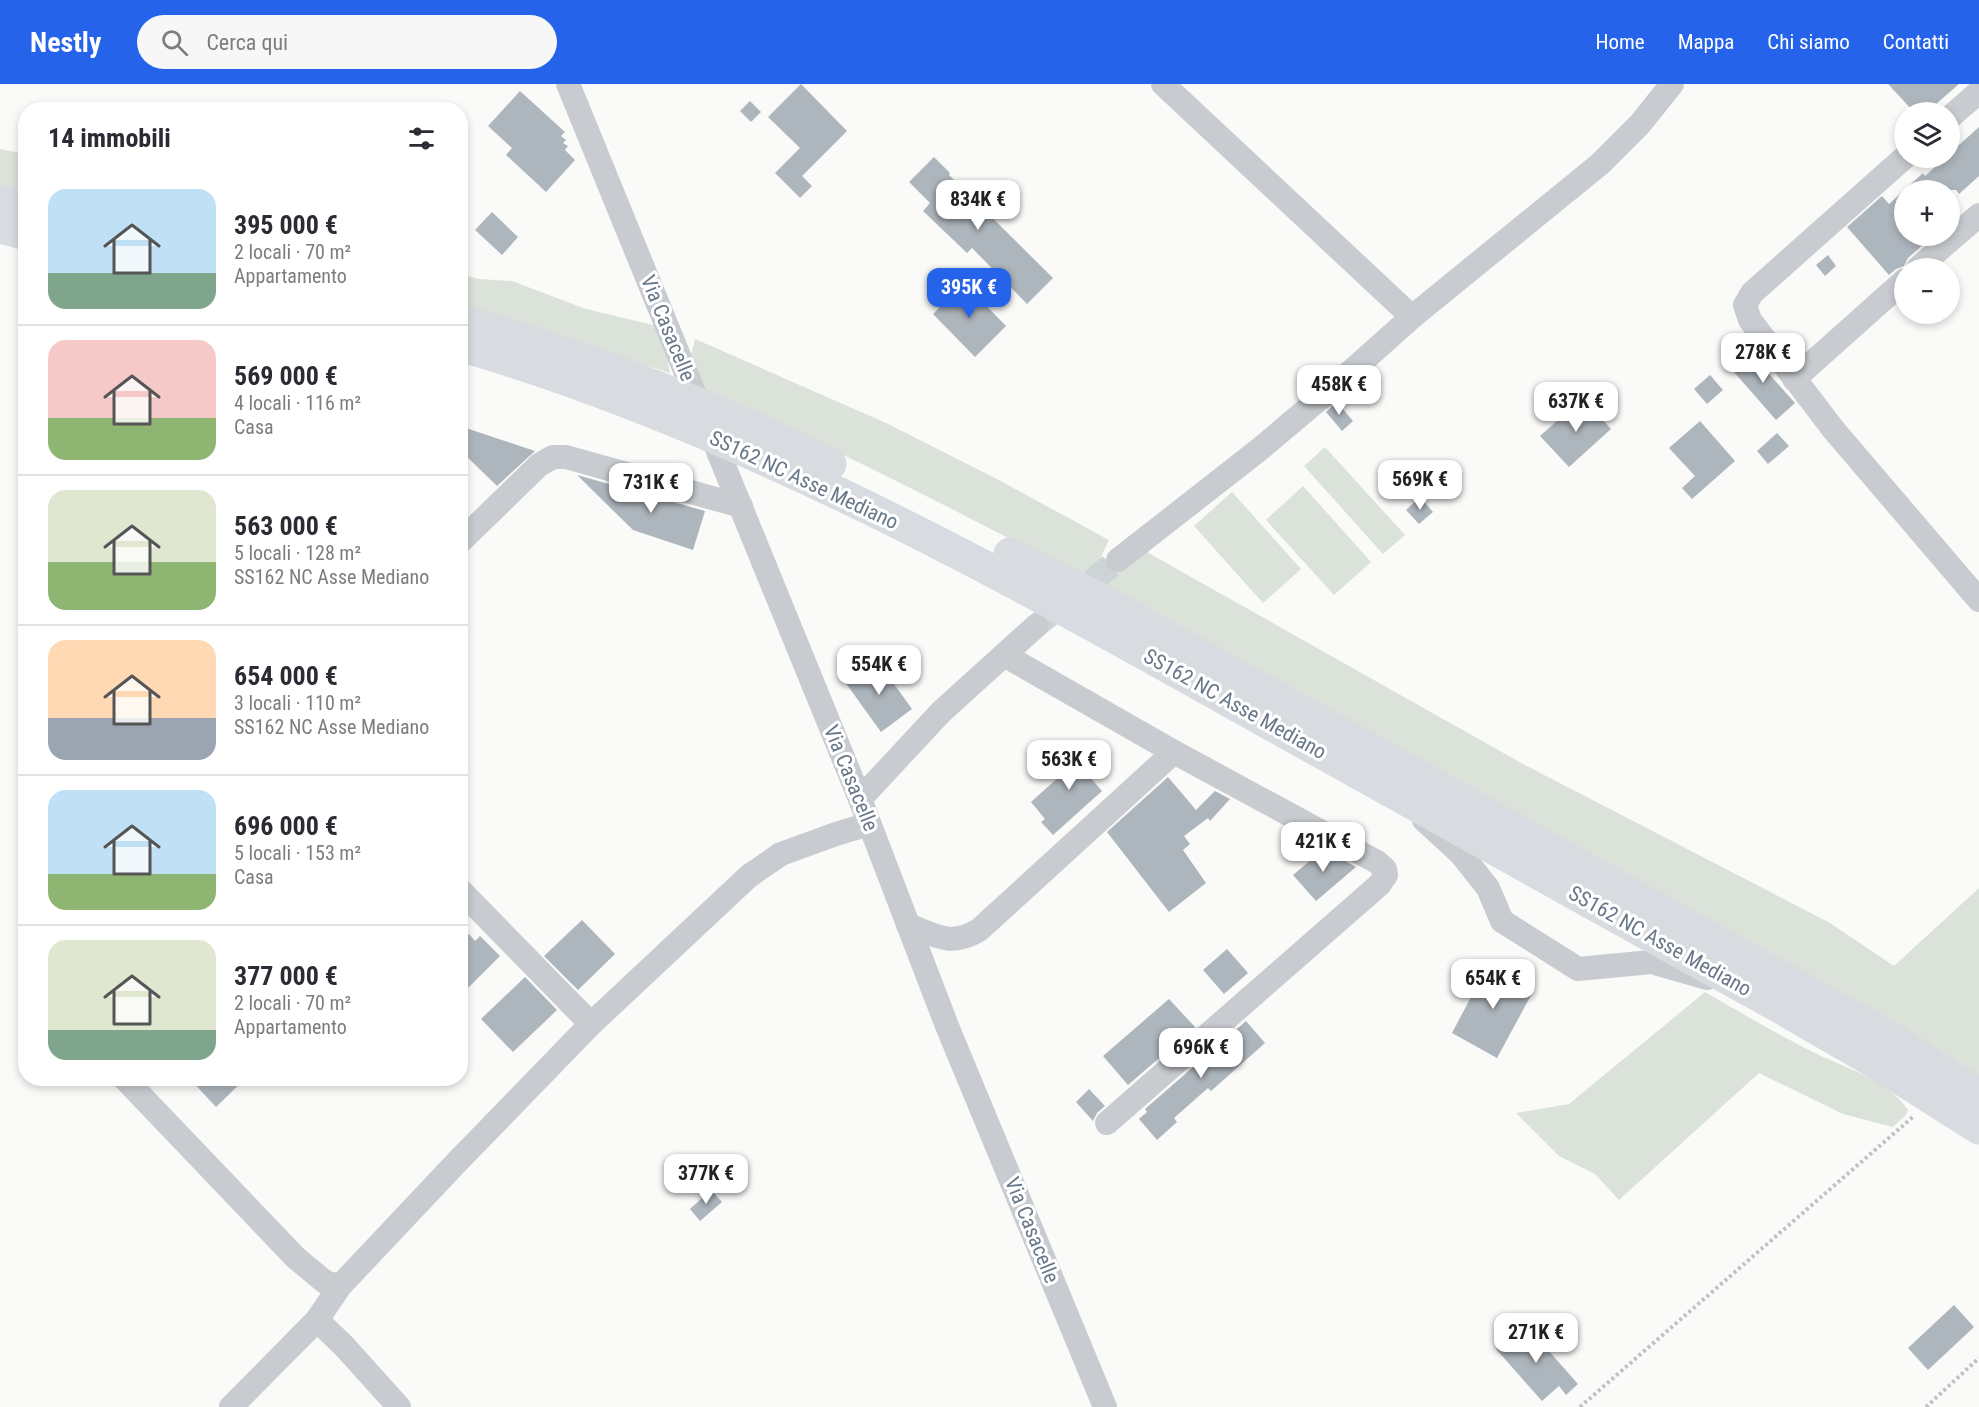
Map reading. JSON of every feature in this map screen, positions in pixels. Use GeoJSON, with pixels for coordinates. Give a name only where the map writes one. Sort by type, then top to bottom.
{"type":"FeatureCollection","features":[{"type":"Feature","properties":{"kind":"highway"},"geometry":{"type":"LineString","coordinates":[[0,201],[18,205]]}},
{"type":"Feature","properties":{"kind":"highway"},"geometry":{"type":"LineString","coordinates":[[0,227],[18,232]]}},
{"type":"Feature","properties":{"kind":"highway","name":"SS162 NC Asse Mediano"},"geometry":{"type":"LineString","coordinates":[[468,323],[632,377],[760,430],[1096,598],[1884,1051],[1979,1128]]}},
{"type":"Feature","properties":{"kind":"highway","name":"SS162 NC Asse Mediano"},"geometry":{"type":"LineString","coordinates":[[468,347],[504,358],[661,415],[780,465],[1014,581],[1780,1007],[1884,1051],[1979,1095]]}},
{"type":"Feature","properties":{"kind":"street","name":"Via Casacelle"},"geometry":{"type":"LineString","coordinates":[[568,84],[860,799],[948,1026],[1104,1407]]}},
{"type":"Feature","properties":{"kind":"street"},"geometry":{"type":"LineString","coordinates":[[1163,84],[1412,316]]}},
{"type":"Feature","properties":{"kind":"street"},"geometry":{"type":"LineString","coordinates":[[1118,560],[1268,442],[1412,316],[1600,164],[1640,124],[1672,84]]}},
{"type":"Feature","properties":{"kind":"street"},"geometry":{"type":"LineString","coordinates":[[1960,108],[1979,92]]}},
{"type":"Feature","properties":{"kind":"street"},"geometry":{"type":"LineString","coordinates":[[1894,167],[1752,293],[1745,305],[1749,320],[1833,429],[1979,600]]}},
{"type":"Feature","properties":{"kind":"street"},"geometry":{"type":"LineString","coordinates":[[1930,258],[1979,215]]}},
{"type":"Feature","properties":{"kind":"street"},"geometry":{"type":"LineString","coordinates":[[1794,379],[1894,290]]}},
{"type":"Feature","properties":{"kind":"street"},"geometry":{"type":"LineString","coordinates":[[468,534],[539,465],[553,457],[566,458],[741,506]]}},
{"type":"Feature","properties":{"kind":"street"},"geometry":{"type":"LineString","coordinates":[[860,799],[941,712],[1036,626]]}},
{"type":"Feature","properties":{"kind":"street"},"geometry":{"type":"LineString","coordinates":[[1004,655],[1174,752],[1377,862],[1385,869],[1386,875],[1379,885],[1107,1124]]}},
{"type":"Feature","properties":{"kind":"street"},"geometry":{"type":"LineString","coordinates":[[908,926],[954,940],[967,937],[979,930],[1174,752]]}},
{"type":"Feature","properties":{"kind":"street"},"geometry":{"type":"LineString","coordinates":[[1398,796],[1461,854],[1488,888],[1502,921],[1578,969],[1651,962],[1694,973],[1780,1007]]}},
{"type":"Feature","properties":{"kind":"street"},"geometry":{"type":"LineString","coordinates":[[231,1407],[316,1320],[340,1286],[591,1024],[749,876],[781,854],[869,824]]}},
{"type":"Feature","properties":{"kind":"street"},"geometry":{"type":"LineString","coordinates":[[468,898],[591,1024]]}},
{"type":"Feature","properties":{"kind":"street"},"geometry":{"type":"LineString","coordinates":[[132,1086],[296,1258],[325,1282],[340,1286]]}},
{"type":"Feature","properties":{"kind":"street"},"geometry":{"type":"LineString","coordinates":[[316,1320],[344,1346],[399,1407]]}},
{"type":"Feature","properties":{"kind":"path"},"geometry":{"type":"LineString","coordinates":[[1580,1407],[1916,1113]]}},
{"type":"Feature","properties":{"kind":"path"},"geometry":{"type":"LineString","coordinates":[[1926,1407],[1979,1358]]}},
{"type":"Feature","properties":{"kind":"shaded area"},"geometry":{"type":"Polygon","coordinates":[[[0,149],[18,153],[18,190],[0,185],[0,149]]]}},
{"type":"Feature","properties":{"kind":"shaded area"},"geometry":{"type":"Polygon","coordinates":[[[468,276],[512,281],[586,309],[657,326],[664,340],[670,373],[468,307],[468,276]]]}},
{"type":"Feature","properties":{"kind":"shaded area"},"geometry":{"type":"Polygon","coordinates":[[[695,339],[886,423],[995,478],[1109,540],[1101,557],[1121,570],[1145,551],[1523,764],[1830,923],[1894,966],[1979,888],[1979,1079],[1068,569],[843,455],[706,392],[691,356],[695,339]]]}},
{"type":"Feature","properties":{"kind":"shaded area"},"geometry":{"type":"Polygon","coordinates":[[[1325,447],[1405,535],[1383,554],[1304,466],[1325,447]]]}},
{"type":"Feature","properties":{"kind":"shaded area"},"geometry":{"type":"Polygon","coordinates":[[[1303,486],[1371,562],[1334,595],[1266,520],[1303,486]]]}},
{"type":"Feature","properties":{"kind":"shaded area"},"geometry":{"type":"Polygon","coordinates":[[[1232,492],[1301,569],[1263,603],[1194,526],[1232,492]]]}},
{"type":"Feature","properties":{"kind":"shaded area"},"geometry":{"type":"Polygon","coordinates":[[[1705,992],[1801,1046],[1878,1083],[1899,1099],[1908,1110],[1906,1115],[1893,1127],[1843,1114],[1759,1073],[1619,1200],[1595,1174],[1559,1156],[1516,1113],[1569,1104],[1705,992]]]}},
{"type":"Feature","properties":{"kind":"building"},"geometry":{"type":"Polygon","coordinates":[[[801,84],[847,131],[802,176],[812,186],[800,198],[775,173],[800,148],[768,117],[801,84]]]}},
{"type":"Feature","properties":{"kind":"building"},"geometry":{"type":"Polygon","coordinates":[[[1888,84],[1959,84],[1938,102],[1905,102],[1888,84]]]}},
{"type":"Feature","properties":{"kind":"building"},"geometry":{"type":"Polygon","coordinates":[[[520,91],[565,132],[561,136],[566,140],[563,143],[568,146],[565,150],[575,160],[546,192],[506,155],[512,148],[488,126],[520,91]]]}},
{"type":"Feature","properties":{"kind":"building"},"geometry":{"type":"Polygon","coordinates":[[[750,101],[761,112],[751,122],[740,111],[750,101]]]}},
{"type":"Feature","properties":{"kind":"building"},"geometry":{"type":"Polygon","coordinates":[[[1979,127],[1979,176],[1960,193],[1960,180],[1915,180],[1923,173],[1925,176],[1934,168],[1960,168],[1960,144],[1979,127]]]}},
{"type":"Feature","properties":{"kind":"building"},"geometry":{"type":"Polygon","coordinates":[[[934,157],[950,173],[949,175],[1053,278],[1027,304],[972,248],[967,253],[923,211],[930,203],[909,182],[934,157]]]}},
{"type":"Feature","properties":{"kind":"building"},"geometry":{"type":"Polygon","coordinates":[[[1882,196],[1889,204],[1894,199],[1894,246],[1922,246],[1908,258],[1894,258],[1894,271],[1889,275],[1847,227],[1882,196]]]}},
{"type":"Feature","properties":{"kind":"building"},"geometry":{"type":"Polygon","coordinates":[[[492,212],[518,237],[502,255],[475,230],[492,212]]]}},
{"type":"Feature","properties":{"kind":"building"},"geometry":{"type":"Polygon","coordinates":[[[1828,255],[1836,266],[1825,276],[1816,265],[1828,255]]]}},
{"type":"Feature","properties":{"kind":"building"},"geometry":{"type":"Polygon","coordinates":[[[961,280],[1006,326],[975,357],[933,314],[953,294],[950,291],[961,280]]]}},
{"type":"Feature","properties":{"kind":"building"},"geometry":{"type":"Polygon","coordinates":[[[1748,341],[1764,361],[1760,364],[1795,403],[1776,420],[1734,372],[1749,359],[1740,347],[1748,341]]]}},
{"type":"Feature","properties":{"kind":"building"},"geometry":{"type":"Polygon","coordinates":[[[1710,375],[1723,390],[1707,404],[1694,389],[1710,375]]]}},
{"type":"Feature","properties":{"kind":"building"},"geometry":{"type":"Polygon","coordinates":[[[1583,398],[1611,429],[1569,467],[1540,436],[1583,398]]]}},
{"type":"Feature","properties":{"kind":"building"},"geometry":{"type":"Polygon","coordinates":[[[1337,402],[1353,421],[1342,431],[1326,412],[1337,402]]]}},
{"type":"Feature","properties":{"kind":"building"},"geometry":{"type":"Polygon","coordinates":[[[1700,421],[1735,461],[1692,499],[1682,488],[1695,476],[1669,448],[1700,421]]]}},
{"type":"Feature","properties":{"kind":"building"},"geometry":{"type":"Polygon","coordinates":[[[468,429],[535,451],[497,486],[468,458],[468,429]]]}},
{"type":"Feature","properties":{"kind":"building"},"geometry":{"type":"Polygon","coordinates":[[[1777,433],[1789,446],[1768,464],[1757,451],[1777,433]]]}},
{"type":"Feature","properties":{"kind":"building"},"geometry":{"type":"Polygon","coordinates":[[[577,475],[705,511],[693,550],[633,530],[577,475]]]}},
{"type":"Feature","properties":{"kind":"building"},"geometry":{"type":"Polygon","coordinates":[[[1420,497],[1433,512],[1419,524],[1406,510],[1420,497]]]}},
{"type":"Feature","properties":{"kind":"building"},"geometry":{"type":"Polygon","coordinates":[[[876,659],[912,709],[881,732],[845,682],[876,659]]]}},
{"type":"Feature","properties":{"kind":"building"},"geometry":{"type":"Polygon","coordinates":[[[1090,745],[1104,759],[1088,775],[1102,791],[1053,835],[1041,822],[1045,819],[1031,802],[1062,774],[1058,770],[1069,761],[1072,764],[1090,745]]]}},
{"type":"Feature","properties":{"kind":"building"},"geometry":{"type":"Polygon","coordinates":[[[1168,777],[1196,810],[1215,791],[1230,799],[1210,821],[1208,818],[1184,836],[1190,844],[1183,850],[1206,883],[1169,912],[1107,832],[1168,777]]]}},
{"type":"Feature","properties":{"kind":"building"},"geometry":{"type":"Polygon","coordinates":[[[1324,849],[1356,867],[1316,901],[1293,875],[1324,849]]]}},
{"type":"Feature","properties":{"kind":"building"},"geometry":{"type":"Polygon","coordinates":[[[582,920],[615,954],[578,990],[544,956],[582,920]]]}},
{"type":"Feature","properties":{"kind":"building"},"geometry":{"type":"Polygon","coordinates":[[[468,935],[475,941],[480,936],[500,956],[468,988],[468,935]]]}},
{"type":"Feature","properties":{"kind":"building"},"geometry":{"type":"Polygon","coordinates":[[[1227,949],[1248,973],[1224,994],[1203,970],[1227,949]]]}},
{"type":"Feature","properties":{"kind":"building"},"geometry":{"type":"Polygon","coordinates":[[[1489,963],[1535,988],[1497,1058],[1452,1033],[1489,963]]]}},
{"type":"Feature","properties":{"kind":"building"},"geometry":{"type":"Polygon","coordinates":[[[525,977],[557,1010],[513,1052],[481,1019],[525,977]]]}},
{"type":"Feature","properties":{"kind":"building"},"geometry":{"type":"Polygon","coordinates":[[[1169,999],[1195,1027],[1128,1085],[1103,1056],[1169,999]]]}},
{"type":"Feature","properties":{"kind":"building"},"geometry":{"type":"Polygon","coordinates":[[[1246,1021],[1265,1043],[1211,1091],[1208,1088],[1174,1118],[1177,1122],[1157,1140],[1139,1119],[1147,1112],[1145,1109],[1246,1021]]]}},
{"type":"Feature","properties":{"kind":"building"},"geometry":{"type":"Polygon","coordinates":[[[196,1086],[238,1086],[216,1107],[196,1086]]]}},
{"type":"Feature","properties":{"kind":"building"},"geometry":{"type":"Polygon","coordinates":[[[1089,1089],[1105,1106],[1097,1113],[1093,1121],[1076,1102],[1089,1089]]]}},
{"type":"Feature","properties":{"kind":"building"},"geometry":{"type":"Polygon","coordinates":[[[711,1190],[722,1202],[700,1221],[690,1209],[711,1190]]]}},
{"type":"Feature","properties":{"kind":"building"},"geometry":{"type":"Polygon","coordinates":[[[1954,1305],[1974,1327],[1928,1370],[1908,1348],[1954,1305]]]}},
{"type":"Feature","properties":{"kind":"building"},"geometry":{"type":"Polygon","coordinates":[[[1525,1324],[1578,1384],[1566,1395],[1559,1386],[1542,1401],[1496,1349],[1525,1324]]]}},
{"type":"Feature","properties":{"kind":"tunnel"},"geometry":{"type":"LineString","coordinates":[[1036,626],[1118,560]]}}]}
